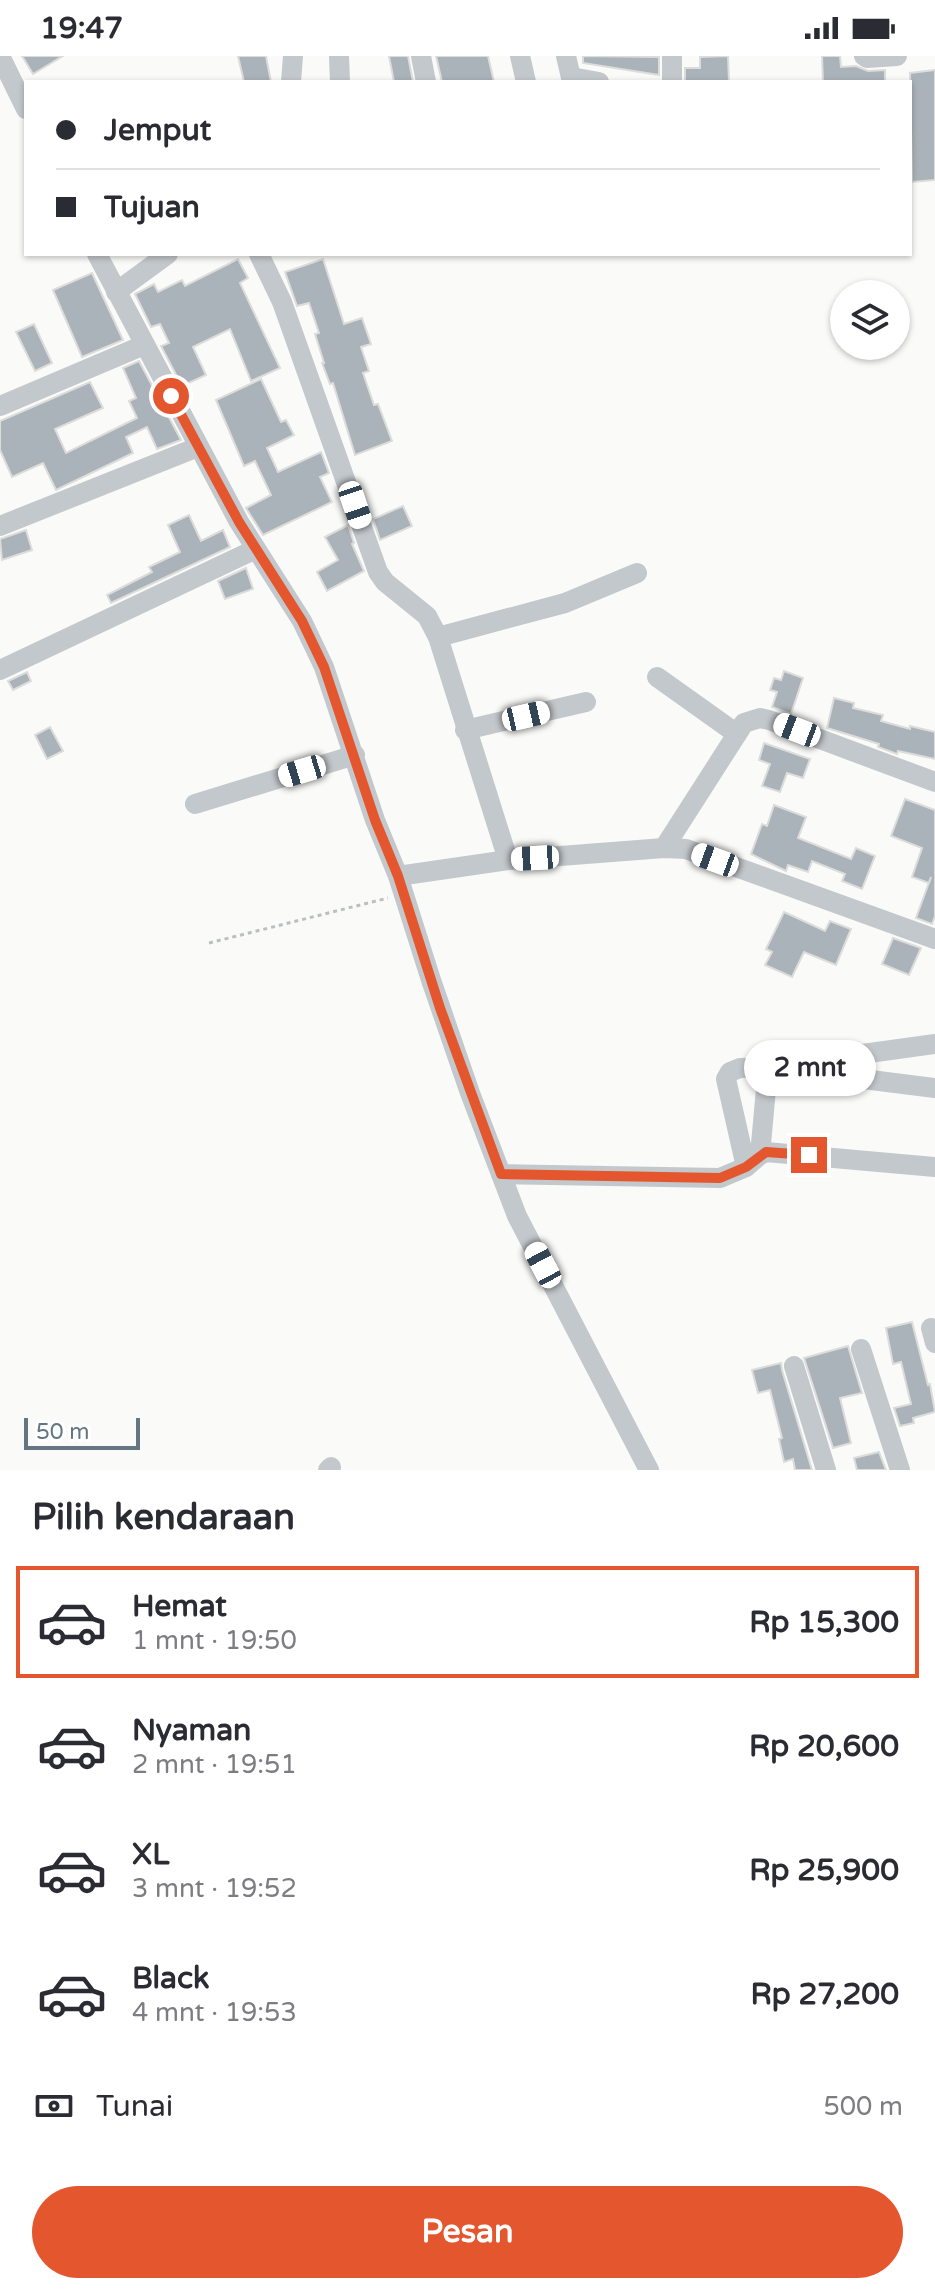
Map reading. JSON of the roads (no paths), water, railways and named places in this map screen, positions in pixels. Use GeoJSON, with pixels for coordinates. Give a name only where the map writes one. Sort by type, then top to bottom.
{"type":"FeatureCollection","features":[{"type":"Feature","properties":{"kind":"street"},"geometry":{"type":"LineString","coordinates":[[0,56],[24,105]]}},
{"type":"Feature","properties":{"kind":"street"},"geometry":{"type":"LineString","coordinates":[[291,80],[293,56]]}},
{"type":"Feature","properties":{"kind":"street"},"geometry":{"type":"LineString","coordinates":[[339,56],[340,80]]}},
{"type":"Feature","properties":{"kind":"street"},"geometry":{"type":"LineString","coordinates":[[421,56],[426,80]]}},
{"type":"Feature","properties":{"kind":"street"},"geometry":{"type":"LineString","coordinates":[[520,56],[526,80]]}},
{"type":"Feature","properties":{"kind":"street"},"geometry":{"type":"LineString","coordinates":[[566,56],[572,80]]}},
{"type":"Feature","properties":{"kind":"street"},"geometry":{"type":"LineString","coordinates":[[672,56],[672,80]]}},
{"type":"Feature","properties":{"kind":"street"},"geometry":{"type":"LineString","coordinates":[[864,56],[897,56]]}},
{"type":"Feature","properties":{"kind":"street"},"geometry":{"type":"LineString","coordinates":[[98,256],[198,447],[256,549],[302,621],[324,667],[375,820],[401,885],[440,1008],[517,1216],[649,1470]]}},
{"type":"Feature","properties":{"kind":"street"},"geometry":{"type":"LineString","coordinates":[[116,292],[165,256]]}},
{"type":"Feature","properties":{"kind":"street"},"geometry":{"type":"LineString","coordinates":[[260,256],[282,302],[378,572],[385,582],[427,616],[438,637],[508,860]]}},
{"type":"Feature","properties":{"kind":"street"},"geometry":{"type":"LineString","coordinates":[[0,406],[144,345]]}},
{"type":"Feature","properties":{"kind":"street"},"geometry":{"type":"LineString","coordinates":[[0,526],[198,447]]}},
{"type":"Feature","properties":{"kind":"street"},"geometry":{"type":"LineString","coordinates":[[0,670],[256,549]]}},
{"type":"Feature","properties":{"kind":"street"},"geometry":{"type":"LineString","coordinates":[[438,637],[565,603],[637,573]]}},
{"type":"Feature","properties":{"kind":"street"},"geometry":{"type":"LineString","coordinates":[[657,677],[737,734]]}},
{"type":"Feature","properties":{"kind":"street"},"geometry":{"type":"LineString","coordinates":[[465,730],[586,702]]}},
{"type":"Feature","properties":{"kind":"street"},"geometry":{"type":"LineString","coordinates":[[664,848],[748,720],[769,720],[935,782]]}},
{"type":"Feature","properties":{"kind":"street"},"geometry":{"type":"LineString","coordinates":[[195,804],[355,755]]}},
{"type":"Feature","properties":{"kind":"street"},"geometry":{"type":"LineString","coordinates":[[401,885],[508,860],[686,849],[935,939]]}},
{"type":"Feature","properties":{"kind":"street"},"geometry":{"type":"LineString","coordinates":[[753,1161],[726,1079],[730,1072],[740,1068],[768,1067],[935,1044]]}},
{"type":"Feature","properties":{"kind":"street"},"geometry":{"type":"LineString","coordinates":[[753,1161],[768,1067]]}},
{"type":"Feature","properties":{"kind":"street"},"geometry":{"type":"LineString","coordinates":[[768,1067],[935,1088]]}},
{"type":"Feature","properties":{"kind":"street"},"geometry":{"type":"LineString","coordinates":[[501,1174],[720,1178],[753,1161],[778,1153],[935,1167]]}},
{"type":"Feature","properties":{"kind":"street"},"geometry":{"type":"LineString","coordinates":[[861,1349],[900,1470]]}},
{"type":"Feature","properties":{"kind":"street"},"geometry":{"type":"LineString","coordinates":[[794,1366],[826,1470]]}}]}
